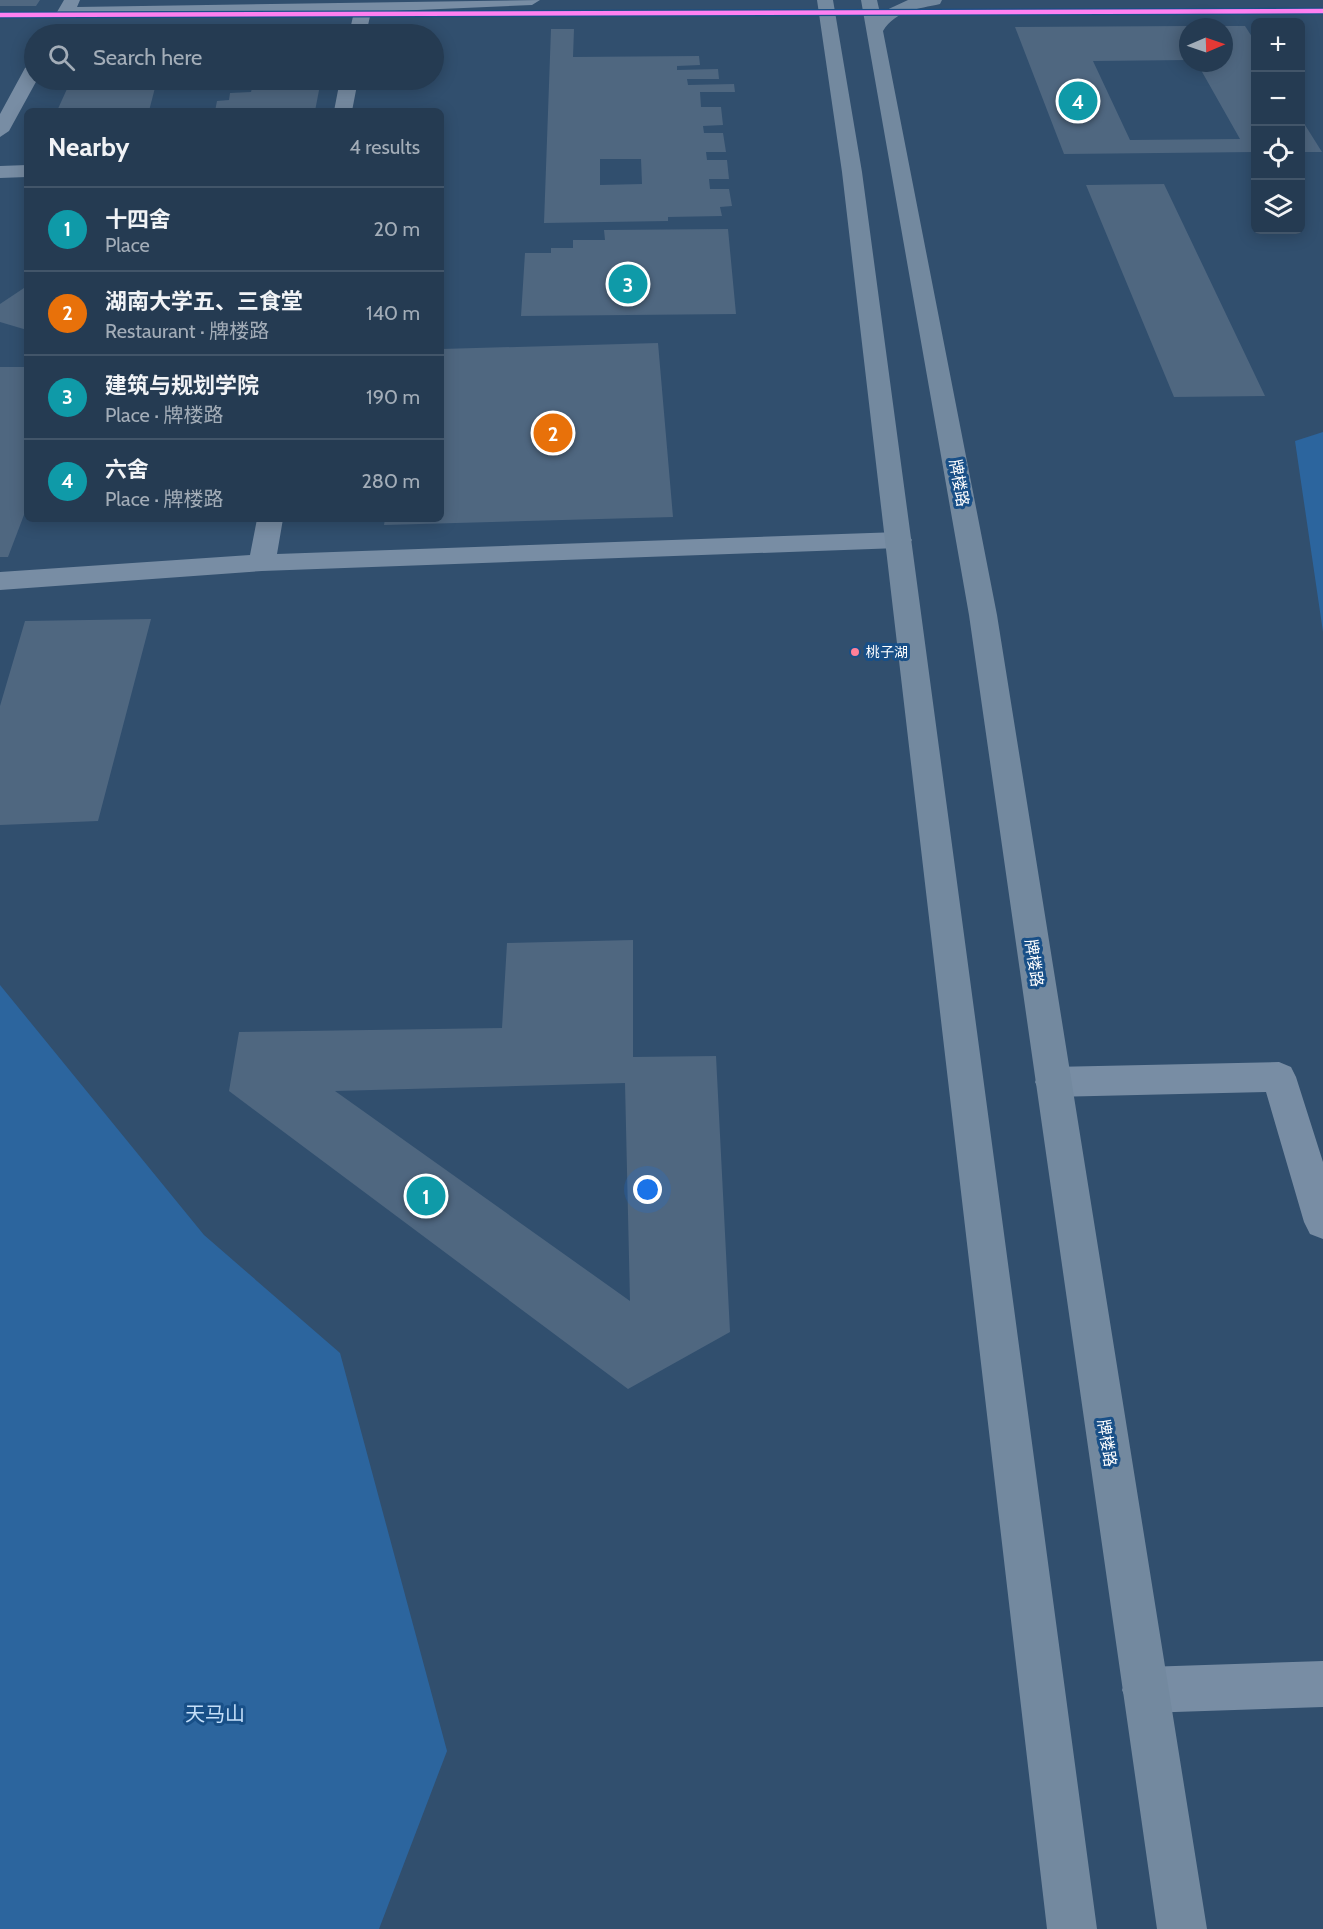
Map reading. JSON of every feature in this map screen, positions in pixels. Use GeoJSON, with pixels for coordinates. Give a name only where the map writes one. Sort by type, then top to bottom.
{"type":"FeatureCollection","features":[{"type":"Feature","properties":{"kind":"main road"},"geometry":{"type":"LineString","coordinates":[[825,0],[852,172],[1029,1567],[1072,1929]]}},
{"type":"Feature","properties":{"kind":"main road"},"geometry":{"type":"LineString","coordinates":[[872,16],[880,21],[901,7],[934,0]]}},
{"type":"Feature","properties":{"kind":"main road","name":"牌楼路"},"geometry":{"type":"LineString","coordinates":[[872,16],[983,615],[1182,1929]]}},
{"type":"Feature","properties":{"kind":"street"},"geometry":{"type":"LineString","coordinates":[[58,24],[68,6],[363,7],[532,0]]}},
{"type":"Feature","properties":{"kind":"street"},"geometry":{"type":"LineString","coordinates":[[360,24],[363,7]]}},
{"type":"Feature","properties":{"kind":"street"},"geometry":{"type":"LineString","coordinates":[[0,131],[24,87]]}},
{"type":"Feature","properties":{"kind":"street"},"geometry":{"type":"LineString","coordinates":[[344,108],[347,90]]}},
{"type":"Feature","properties":{"kind":"street"},"geometry":{"type":"LineString","coordinates":[[0,96],[19,96]]}},
{"type":"Feature","properties":{"kind":"street"},"geometry":{"type":"LineString","coordinates":[[0,172],[24,171]]}},
{"type":"Feature","properties":{"kind":"street"},"geometry":{"type":"LineString","coordinates":[[262,563],[269,522]]}},
{"type":"Feature","properties":{"kind":"street"},"geometry":{"type":"LineString","coordinates":[[0,581],[262,563],[899,540]]}},
{"type":"Feature","properties":{"kind":"street"},"geometry":{"type":"LineString","coordinates":[[1052,1082],[1279,1077],[1323,1222]]}},
{"type":"Feature","properties":{"kind":"street"},"geometry":{"type":"LineString","coordinates":[[1145,1690],[1323,1683]]}},
{"type":"Feature","properties":{"kind":"green space"},"geometry":{"type":"Polygon","coordinates":[[[1323,432],[1323,632],[1295,441],[1323,432]]]}},
{"type":"Feature","properties":{"kind":"green space","name":"天马山"},"geometry":{"type":"Polygon","coordinates":[[[0,985],[204,1235],[340,1353],[447,1751],[379,1929],[0,1929],[0,985]]]}},
{"type":"Feature","properties":{"kind":"building"},"geometry":{"type":"Polygon","coordinates":[[[0,0],[40,0],[36,6],[0,6],[0,0]]]}},
{"type":"Feature","properties":{"kind":"building"},"geometry":{"type":"Polygon","coordinates":[[[1179,26],[1179,60],[1093,61],[1130,140],[1240,139],[1202,72],[1233,72],[1233,26],[1245,26],[1251,35],[1251,152],[1064,154],[1015,27],[1179,26]]]}},
{"type":"Feature","properties":{"kind":"building"},"geometry":{"type":"Polygon","coordinates":[[[551,29],[574,29],[573,57],[699,56],[700,65],[677,66],[677,70],[718,69],[719,79],[687,79],[688,85],[734,84],[735,92],[700,92],[701,107],[721,107],[723,125],[703,126],[704,133],[723,133],[726,152],[706,152],[707,160],[727,160],[729,179],[709,179],[710,189],[729,189],[732,206],[720,207],[722,216],[668,217],[668,221],[544,223],[551,29]],[[600,159],[600,185],[642,184],[641,159],[600,159]]]}},
{"type":"Feature","properties":{"kind":"building"},"geometry":{"type":"Polygon","coordinates":[[[66,90],[154,90],[150,108],[58,108],[66,90]]]}},
{"type":"Feature","properties":{"kind":"building"},"geometry":{"type":"Polygon","coordinates":[[[252,90],[319,90],[316,108],[216,108],[217,101],[229,100],[230,93],[251,92],[252,90]]]}},
{"type":"Feature","properties":{"kind":"building"},"geometry":{"type":"Polygon","coordinates":[[[1305,125],[1322,152],[1305,152],[1305,125]]]}},
{"type":"Feature","properties":{"kind":"building"},"geometry":{"type":"Polygon","coordinates":[[[1164,184],[1265,396],[1174,397],[1086,185],[1164,184]]]}},
{"type":"Feature","properties":{"kind":"building"},"geometry":{"type":"Polygon","coordinates":[[[728,229],[736,314],[521,316],[525,253],[551,253],[551,248],[573,248],[573,240],[605,240],[604,230],[728,229]]]}},
{"type":"Feature","properties":{"kind":"building"},"geometry":{"type":"Polygon","coordinates":[[[24,288],[24,329],[0,322],[0,304],[24,288]]]}},
{"type":"Feature","properties":{"kind":"building"},"geometry":{"type":"Polygon","coordinates":[[[658,343],[673,517],[384,525],[384,522],[444,522],[444,349],[658,343]]]}},
{"type":"Feature","properties":{"kind":"building"},"geometry":{"type":"Polygon","coordinates":[[[0,367],[24,367],[24,515],[8,557],[0,557],[0,367]]]}},
{"type":"Feature","properties":{"kind":"building"},"geometry":{"type":"Polygon","coordinates":[[[151,619],[98,821],[0,825],[0,706],[25,621],[151,619]]]}},
{"type":"Feature","properties":{"kind":"building"},"geometry":{"type":"Polygon","coordinates":[[[633,940],[633,1057],[716,1056],[730,1332],[628,1389],[229,1091],[239,1032],[502,1028],[507,943],[633,940]],[[625,1083],[335,1091],[630,1301],[625,1083]]]}},
{"type":"Feature","properties":{"kind":"metro line","name":"4"},"geometry":{"type":"LineString","coordinates":[[0,15],[1323,11]]}},
{"type":"Feature","properties":{"kind":"place","name":"六舍"},"geometry":{"type":"Point","coordinates":[1078,101]}},
{"type":"Feature","properties":{"kind":"place","name":"建筑与规划学院"},"geometry":{"type":"Point","coordinates":[628,284]}},
{"type":"Feature","properties":{"kind":"place","name":"湖南大学五、三食堂"},"geometry":{"type":"Point","coordinates":[553,433]}},
{"type":"Feature","properties":{"kind":"place","name":"桃子湖"},"geometry":{"type":"Point","coordinates":[855,652]}},
{"type":"Feature","properties":{"kind":"place","name":"十四舍"},"geometry":{"type":"Point","coordinates":[426,1196]}}]}
